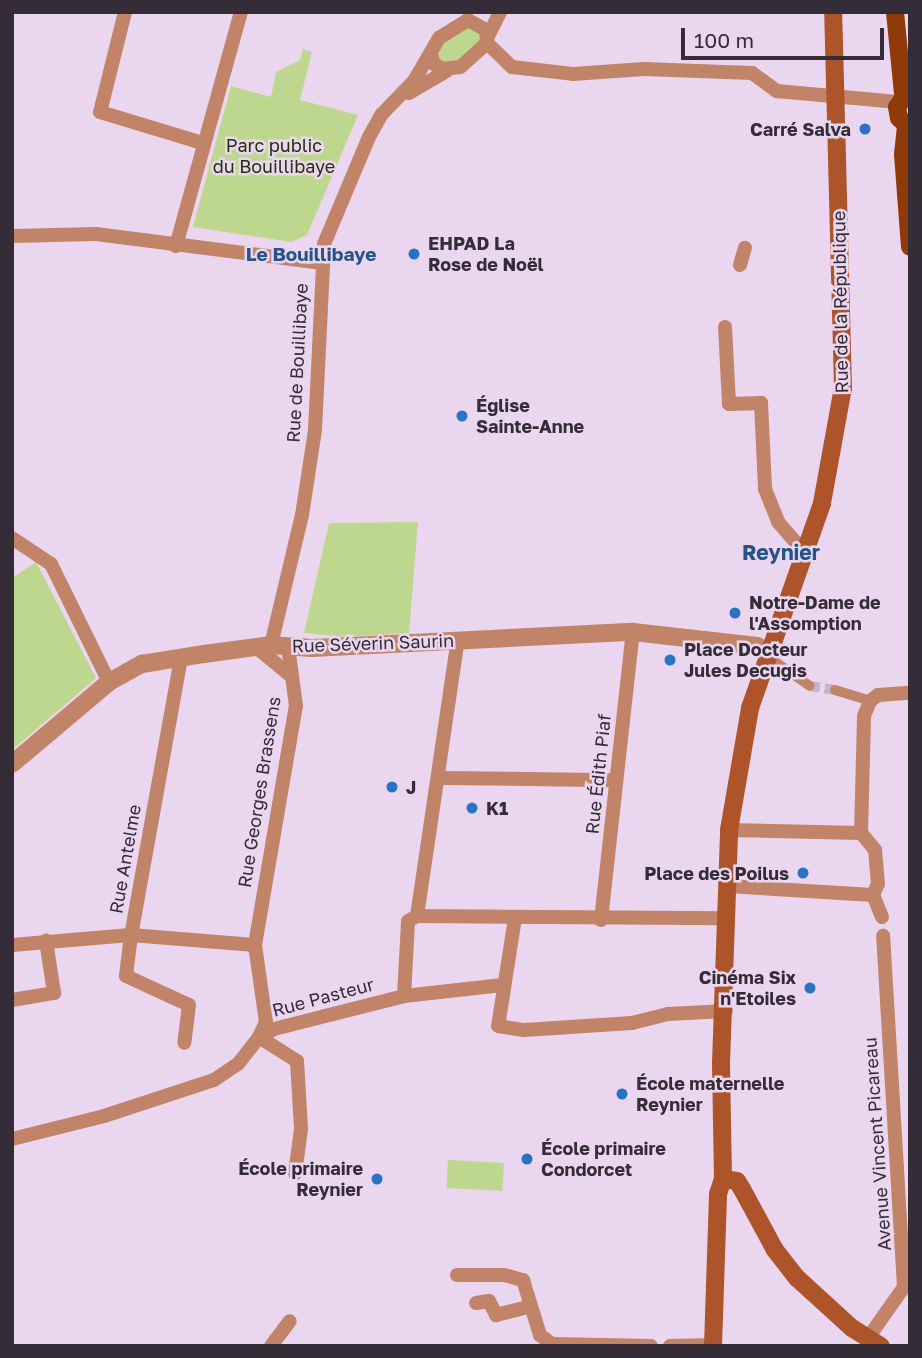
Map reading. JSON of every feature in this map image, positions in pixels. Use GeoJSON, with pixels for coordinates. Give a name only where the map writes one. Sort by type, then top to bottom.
{"type":"FeatureCollection","features":[{"type":"Feature","properties":{"kind":"main road","name":"Rue de la République"},"geometry":{"type":"LineString","coordinates":[[713,1345],[719,1194],[723,1179],[729,830],[745,730],[833,460],[844,388],[833,12]]}},
{"type":"Feature","properties":{"kind":"main road"},"geometry":{"type":"LineString","coordinates":[[895,12],[904,94],[899,118],[908,127],[903,154],[910,247]]}},
{"type":"Feature","properties":{"kind":"main road"},"geometry":{"type":"LineString","coordinates":[[906,12],[910,55]]}},
{"type":"Feature","properties":{"kind":"main road"},"geometry":{"type":"LineString","coordinates":[[723,1179],[737,1181],[743,1189],[775,1250],[797,1278],[875,1342]]}},
{"type":"Feature","properties":{"kind":"street"},"geometry":{"type":"LineString","coordinates":[[125,12],[100,112],[203,143]]}},
{"type":"Feature","properties":{"kind":"street"},"geometry":{"type":"LineString","coordinates":[[176,246],[241,12]]}},
{"type":"Feature","properties":{"kind":"street"},"geometry":{"type":"LineString","coordinates":[[487,40],[500,12]]}},
{"type":"Feature","properties":{"kind":"street"},"geometry":{"type":"LineString","coordinates":[[479,16],[487,40],[512,67],[573,74],[644,69],[752,73],[777,91],[837,98],[904,94]]}},
{"type":"Feature","properties":{"kind":"street","name":"Rue de Bouillibaye"},"geometry":{"type":"LineString","coordinates":[[399,99],[452,26],[479,16]]}},
{"type":"Feature","properties":{"kind":"street","name":"Rue de Bouillibaye"},"geometry":{"type":"LineString","coordinates":[[272,646],[302,515],[315,430],[324,244],[369,137],[382,114],[399,99],[448,70],[468,63],[487,40]]}},
{"type":"Feature","properties":{"kind":"street"},"geometry":{"type":"LineString","coordinates":[[430,54],[434,64],[448,70]]}},
{"type":"Feature","properties":{"kind":"street"},"geometry":{"type":"LineString","coordinates":[[12,236],[96,234],[322,264]]}},
{"type":"Feature","properties":{"kind":"street"},"geometry":{"type":"LineString","coordinates":[[740,265],[746,248]]}},
{"type":"Feature","properties":{"kind":"street"},"geometry":{"type":"LineString","coordinates":[[725,327],[729,404],[761,402],[765,489],[778,522],[803,551]]}},
{"type":"Feature","properties":{"kind":"street"},"geometry":{"type":"LineString","coordinates":[[12,538],[51,564],[109,682]]}},
{"type":"Feature","properties":{"kind":"street","name":"Rue Séverin Saurin"},"geometry":{"type":"LineString","coordinates":[[12,764],[109,682],[142,664],[181,658],[272,646],[633,632],[757,646],[768,654]]}},
{"type":"Feature","properties":{"kind":"street","name":"Rue Édith Piaf"},"geometry":{"type":"LineString","coordinates":[[601,920],[633,632]]}},
{"type":"Feature","properties":{"kind":"street"},"geometry":{"type":"LineString","coordinates":[[417,916],[440,778],[458,640]]}},
{"type":"Feature","properties":{"kind":"street"},"geometry":{"type":"LineString","coordinates":[[272,646],[290,675]]}},
{"type":"Feature","properties":{"kind":"street","name":"Rue Georges Brassens"},"geometry":{"type":"LineString","coordinates":[[255,945],[296,706],[290,675],[272,646]]}},
{"type":"Feature","properties":{"kind":"street"},"geometry":{"type":"LineString","coordinates":[[768,654],[810,686]]}},
{"type":"Feature","properties":{"kind":"street","name":"Rue Antelme"},"geometry":{"type":"LineString","coordinates":[[181,658],[131,935],[255,945]]}},
{"type":"Feature","properties":{"kind":"street"},"geometry":{"type":"LineString","coordinates":[[835,690],[870,701],[887,693],[910,693]]}},
{"type":"Feature","properties":{"kind":"street"},"geometry":{"type":"LineString","coordinates":[[870,701],[864,716],[861,833],[875,850],[877,862],[873,895],[882,913]]}},
{"type":"Feature","properties":{"kind":"street"},"geometry":{"type":"LineString","coordinates":[[440,778],[616,780]]}},
{"type":"Feature","properties":{"kind":"street"},"geometry":{"type":"LineString","coordinates":[[729,830],[861,833]]}},
{"type":"Feature","properties":{"kind":"street"},"geometry":{"type":"LineString","coordinates":[[728,886],[873,895]]}},
{"type":"Feature","properties":{"kind":"street"},"geometry":{"type":"LineString","coordinates":[[404,996],[408,921],[417,916],[601,920],[726,918]]}},
{"type":"Feature","properties":{"kind":"street"},"geometry":{"type":"LineString","coordinates":[[515,918],[502,985],[498,1026],[524,1030],[726,1011]]}},
{"type":"Feature","properties":{"kind":"street"},"geometry":{"type":"LineString","coordinates":[[12,945],[131,935],[126,976],[188,1005],[184,1043]]}},
{"type":"Feature","properties":{"kind":"street","name":"Avenue Vincent Picareau"},"geometry":{"type":"LineString","coordinates":[[875,1342],[904,1287],[883,936]]}},
{"type":"Feature","properties":{"kind":"street"},"geometry":{"type":"LineString","coordinates":[[12,1000],[54,993],[46,941]]}},
{"type":"Feature","properties":{"kind":"street"},"geometry":{"type":"LineString","coordinates":[[255,945],[266,1022],[259,1037],[297,1061],[301,1105],[295,1174]]}},
{"type":"Feature","properties":{"kind":"street","name":"Rue Pasteur"},"geometry":{"type":"LineString","coordinates":[[12,1139],[104,1116],[214,1080],[238,1064],[259,1037],[404,996],[502,985]]}},
{"type":"Feature","properties":{"kind":"street"},"geometry":{"type":"LineString","coordinates":[[457,1275],[505,1275],[523,1280],[529,1307],[540,1335],[551,1345],[651,1346]]}},
{"type":"Feature","properties":{"kind":"street"},"geometry":{"type":"LineString","coordinates":[[476,1303],[489,1301],[496,1315],[529,1307]]}},
{"type":"Feature","properties":{"kind":"street"},"geometry":{"type":"LineString","coordinates":[[271,1346],[290,1321]]}},
{"type":"Feature","properties":{"kind":"street"},"geometry":{"type":"LineString","coordinates":[[670,1346],[713,1345]]}},
{"type":"Feature","properties":{"kind":"green space"},"geometry":{"type":"Polygon","coordinates":[[[472,24],[484,39],[470,56],[446,64],[440,60],[438,53],[448,36],[472,24]]]}},
{"type":"Feature","properties":{"kind":"green space","name":"Parc public du Bouillibaye"},"geometry":{"type":"Polygon","coordinates":[[[303,49],[312,52],[300,100],[358,115],[307,235],[291,242],[193,227],[231,86],[271,97],[276,72],[300,60],[303,49]]]}},
{"type":"Feature","properties":{"kind":"green space"},"geometry":{"type":"Polygon","coordinates":[[[418,522],[409,633],[346,637],[304,633],[329,523],[418,522]]]}},
{"type":"Feature","properties":{"kind":"green space"},"geometry":{"type":"Polygon","coordinates":[[[36,562],[96,678],[12,750],[12,578],[36,562]]]}},
{"type":"Feature","properties":{"kind":"green space"},"geometry":{"type":"Polygon","coordinates":[[[448,1160],[504,1163],[502,1191],[447,1188],[448,1160]]]}},
{"type":"Feature","properties":{"kind":"tunnel"},"geometry":{"type":"LineString","coordinates":[[810,686],[835,690]]}},
{"type":"Feature","properties":{"kind":"place","name":"Carré Salva"},"geometry":{"type":"Point","coordinates":[865,129]}},
{"type":"Feature","properties":{"kind":"place","name":"EHPAD La Rose de Noël"},"geometry":{"type":"Point","coordinates":[414,254]}},
{"type":"Feature","properties":{"kind":"place","name":"Église Sainte-Anne"},"geometry":{"type":"Point","coordinates":[462,416]}},
{"type":"Feature","properties":{"kind":"place","name":"Notre-Dame de l'Assomption"},"geometry":{"type":"Point","coordinates":[735,613]}},
{"type":"Feature","properties":{"kind":"place","name":"Place Docteur Jules Decugis"},"geometry":{"type":"Point","coordinates":[670,660]}},
{"type":"Feature","properties":{"kind":"place","name":"J"},"geometry":{"type":"Point","coordinates":[392,787]}},
{"type":"Feature","properties":{"kind":"place","name":"K1"},"geometry":{"type":"Point","coordinates":[472,808]}},
{"type":"Feature","properties":{"kind":"place","name":"Place des Poilus"},"geometry":{"type":"Point","coordinates":[803,873]}},
{"type":"Feature","properties":{"kind":"place","name":"Cinéma Six n'Etoiles"},"geometry":{"type":"Point","coordinates":[810,988]}},
{"type":"Feature","properties":{"kind":"place","name":"École maternelle Reynier"},"geometry":{"type":"Point","coordinates":[622,1094]}},
{"type":"Feature","properties":{"kind":"place","name":"École primaire Condorcet"},"geometry":{"type":"Point","coordinates":[527,1159]}},
{"type":"Feature","properties":{"kind":"place","name":"École primaire Reynier"},"geometry":{"type":"Point","coordinates":[377,1179]}},
{"type":"Feature","properties":{"kind":"district","name":"Le Bouillibaye"},"geometry":{"type":"Point","coordinates":[311,254]}},
{"type":"Feature","properties":{"kind":"district","name":"Reynier"},"geometry":{"type":"Point","coordinates":[781,552]}}]}
